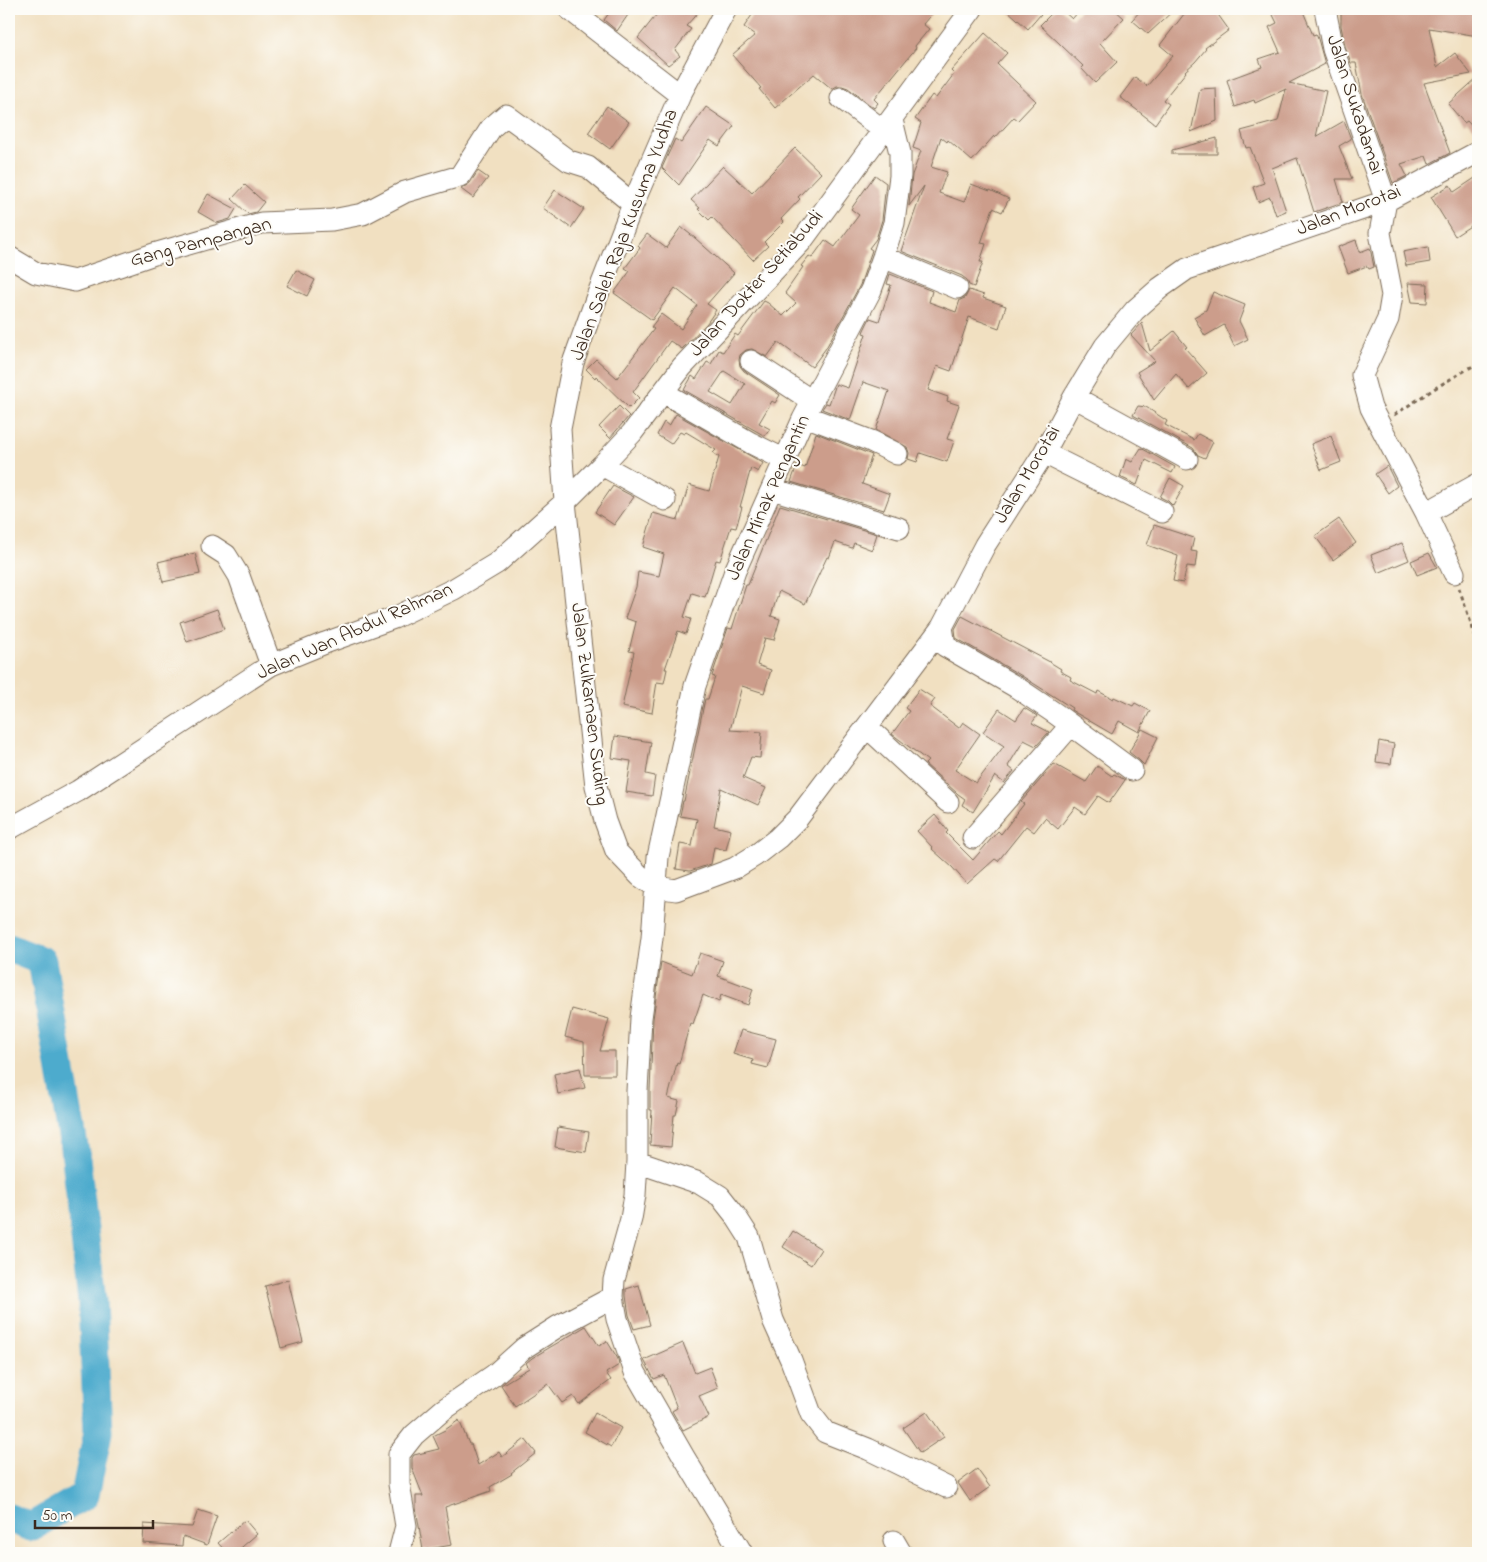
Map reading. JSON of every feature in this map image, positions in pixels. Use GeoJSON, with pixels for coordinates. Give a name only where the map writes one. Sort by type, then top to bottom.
{"type":"FeatureCollection","features":[{"type":"Feature","properties":{"kind":"street"},"geometry":{"type":"LineString","coordinates":[[569,9],[680,95]]}},
{"type":"Feature","properties":{"kind":"street","name":"Jalan Saleh Raja Kusuma Yudha"},"geometry":{"type":"LineString","coordinates":[[565,502],[560,429],[573,363],[633,204],[680,95],[726,9]]}},
{"type":"Feature","properties":{"kind":"street","name":"Jalan Dokter Setiabudi"},"geometry":{"type":"LineString","coordinates":[[565,502],[632,433],[682,367],[801,242],[972,9]]}},
{"type":"Feature","properties":{"kind":"street","name":"Jalan Sukadamai"},"geometry":{"type":"LineString","coordinates":[[1325,9],[1333,49],[1386,201]]}},
{"type":"Feature","properties":{"kind":"street"},"geometry":{"type":"LineString","coordinates":[[841,98],[888,125]]}},
{"type":"Feature","properties":{"kind":"street","name":"Gang Pampangan"},"geometry":{"type":"LineString","coordinates":[[9,257],[36,273],[74,281],[157,253],[261,223],[332,220],[362,214],[405,192],[460,176],[491,128],[506,115],[569,161],[588,167],[633,204]]}},
{"type":"Feature","properties":{"kind":"street","name":"Jalan Minak Pengantin"},"geometry":{"type":"LineString","coordinates":[[612,1297],[614,1280],[631,1219],[635,1194],[637,1091],[641,1018],[658,857],[695,686],[736,571],[772,488],[808,408],[870,290],[883,257],[894,223],[900,176],[900,153],[888,125]]}},
{"type":"Feature","properties":{"kind":"street","name":"Jalan Morotai"},"geometry":{"type":"LineString","coordinates":[[656,887],[676,890],[735,868],[778,838],[798,818],[942,627],[985,546],[1044,453],[1074,397],[1105,346],[1135,310],[1160,288],[1188,269],[1386,201],[1478,152]]}},
{"type":"Feature","properties":{"kind":"street"},"geometry":{"type":"LineString","coordinates":[[1386,201],[1380,234],[1392,294],[1388,319],[1362,375],[1371,408],[1426,513],[1454,573]]}},
{"type":"Feature","properties":{"kind":"street"},"geometry":{"type":"LineString","coordinates":[[883,257],[957,288]]}},
{"type":"Feature","properties":{"kind":"street"},"geometry":{"type":"LineString","coordinates":[[751,360],[808,408],[897,454]]}},
{"type":"Feature","properties":{"kind":"street"},"geometry":{"type":"LineString","coordinates":[[1074,397],[1187,459]]}},
{"type":"Feature","properties":{"kind":"street"},"geometry":{"type":"LineString","coordinates":[[673,398],[785,460]]}},
{"type":"Feature","properties":{"kind":"street"},"geometry":{"type":"LineString","coordinates":[[1044,453],[1162,512]]}},
{"type":"Feature","properties":{"kind":"street"},"geometry":{"type":"LineString","coordinates":[[602,465],[666,500]]}},
{"type":"Feature","properties":{"kind":"street"},"geometry":{"type":"LineString","coordinates":[[1426,513],[1478,484]]}},
{"type":"Feature","properties":{"kind":"street"},"geometry":{"type":"LineString","coordinates":[[772,488],[899,528]]}},
{"type":"Feature","properties":{"kind":"street","name":"Jalan Wan Abdul Rahman"},"geometry":{"type":"LineString","coordinates":[[9,829],[78,791],[271,665],[394,618],[454,589],[497,563],[565,502]]}},
{"type":"Feature","properties":{"kind":"street","name":"Jalan Zulkarnaen Suding"},"geometry":{"type":"LineString","coordinates":[[565,502],[596,786],[605,821],[616,851],[640,876],[656,887]]}},
{"type":"Feature","properties":{"kind":"street"},"geometry":{"type":"LineString","coordinates":[[212,546],[226,555],[239,576],[271,665]]}},
{"type":"Feature","properties":{"kind":"street"},"geometry":{"type":"LineString","coordinates":[[942,627],[945,646],[1016,687],[1071,724],[1132,770]]}},
{"type":"Feature","properties":{"kind":"street"},"geometry":{"type":"LineString","coordinates":[[973,838],[1071,724]]}},
{"type":"Feature","properties":{"kind":"street"},"geometry":{"type":"LineString","coordinates":[[866,727],[948,802]]}},
{"type":"Feature","properties":{"kind":"street"},"geometry":{"type":"LineString","coordinates":[[637,1162],[699,1183],[720,1196],[735,1215],[749,1237],[773,1320],[791,1360],[811,1414],[825,1432],[868,1449],[946,1487]]}},
{"type":"Feature","properties":{"kind":"street"},"geometry":{"type":"LineString","coordinates":[[399,1553],[406,1526],[399,1484],[399,1454],[414,1435],[443,1410],[494,1375],[524,1348],[556,1327],[612,1297],[617,1319],[635,1372],[742,1553]]}},
{"type":"Feature","properties":{"kind":"path"},"geometry":{"type":"LineString","coordinates":[[1379,425],[1478,363]]}},
{"type":"Feature","properties":{"kind":"path"},"geometry":{"type":"LineString","coordinates":[[1454,573],[1478,644]]}},
{"type":"Feature","properties":{"kind":"building"},"geometry":{"type":"Polygon","coordinates":[[[612,9],[632,9],[617,31],[604,20],[612,9]]]}},
{"type":"Feature","properties":{"kind":"building"},"geometry":{"type":"Polygon","coordinates":[[[661,9],[701,9],[686,26],[691,29],[675,50],[680,56],[668,65],[638,38],[661,9]]]}},
{"type":"Feature","properties":{"kind":"building"},"geometry":{"type":"Polygon","coordinates":[[[756,9],[936,9],[923,24],[929,29],[915,46],[916,48],[874,99],[878,103],[874,108],[848,88],[837,86],[832,89],[814,74],[775,108],[759,89],[761,88],[732,55],[755,35],[744,27],[756,9]]]}},
{"type":"Feature","properties":{"kind":"building"},"geometry":{"type":"Polygon","coordinates":[[[1006,9],[1035,9],[1041,14],[1028,29],[1006,9]]]}},
{"type":"Feature","properties":{"kind":"building"},"geometry":{"type":"Polygon","coordinates":[[[1056,9],[1061,9],[1072,19],[1081,9],[1114,9],[1124,18],[1100,43],[1117,62],[1095,83],[1081,68],[1083,66],[1040,25],[1056,9]]]}},
{"type":"Feature","properties":{"kind":"building"},"geometry":{"type":"Polygon","coordinates":[[[1142,9],[1175,9],[1148,34],[1132,20],[1142,9]]]}},
{"type":"Feature","properties":{"kind":"building"},"geometry":{"type":"Polygon","coordinates":[[[1188,9],[1214,9],[1229,30],[1205,48],[1195,62],[1185,71],[1163,100],[1169,104],[1155,124],[1120,97],[1135,77],[1147,86],[1173,56],[1160,45],[1188,9]]]}},
{"type":"Feature","properties":{"kind":"building"},"geometry":{"type":"Polygon","coordinates":[[[1270,9],[1302,9],[1313,35],[1316,34],[1318,39],[1325,64],[1289,83],[1326,91],[1316,137],[1344,121],[1351,139],[1339,146],[1352,179],[1336,179],[1343,202],[1314,212],[1297,158],[1272,168],[1286,211],[1276,215],[1270,197],[1258,202],[1253,187],[1264,183],[1250,147],[1246,148],[1241,131],[1278,121],[1286,89],[1255,103],[1254,100],[1235,107],[1227,80],[1262,67],[1259,59],[1280,52],[1269,27],[1277,23],[1270,9]]]}},
{"type":"Feature","properties":{"kind":"building"},"geometry":{"type":"Polygon","coordinates":[[[1341,9],[1478,9],[1478,36],[1429,28],[1437,67],[1455,53],[1471,74],[1424,83],[1450,153],[1429,164],[1426,156],[1401,164],[1407,176],[1393,183],[1362,94],[1356,63],[1351,63],[1345,46],[1341,26],[1341,9]]]}},
{"type":"Feature","properties":{"kind":"building"},"geometry":{"type":"Polygon","coordinates":[[[985,33],[1007,53],[997,64],[1036,101],[1018,120],[1014,117],[972,161],[948,140],[947,142],[941,137],[931,167],[947,172],[939,193],[964,202],[971,184],[1009,199],[1002,212],[993,208],[981,243],[986,244],[980,262],[983,262],[974,287],[969,285],[962,276],[901,251],[924,186],[909,206],[912,175],[921,151],[913,148],[921,123],[915,119],[932,95],[936,98],[954,74],[951,71],[985,33]]]}},
{"type":"Feature","properties":{"kind":"building"},"geometry":{"type":"Polygon","coordinates":[[[1478,77],[1478,133],[1467,121],[1464,123],[1448,104],[1478,77]]]}},
{"type":"Feature","properties":{"kind":"building"},"geometry":{"type":"Polygon","coordinates":[[[1216,88],[1217,121],[1191,132],[1200,89],[1216,88]]]}},
{"type":"Feature","properties":{"kind":"building"},"geometry":{"type":"Polygon","coordinates":[[[607,106],[629,122],[610,149],[588,133],[607,106]]]}},
{"type":"Feature","properties":{"kind":"building"},"geometry":{"type":"Polygon","coordinates":[[[706,107],[734,126],[719,146],[710,140],[679,185],[662,168],[675,139],[681,143],[706,107]]]}},
{"type":"Feature","properties":{"kind":"building"},"geometry":{"type":"Polygon","coordinates":[[[1217,138],[1217,154],[1172,154],[1172,150],[1217,138]]]}},
{"type":"Feature","properties":{"kind":"building"},"geometry":{"type":"Polygon","coordinates":[[[795,148],[821,173],[798,197],[800,199],[781,219],[784,222],[764,242],[768,246],[753,260],[712,217],[709,220],[691,200],[723,166],[752,193],[795,148]]]}},
{"type":"Feature","properties":{"kind":"building"},"geometry":{"type":"Polygon","coordinates":[[[478,171],[488,178],[473,198],[461,189],[470,183],[478,171]]]}},
{"type":"Feature","properties":{"kind":"building"},"geometry":{"type":"Polygon","coordinates":[[[875,175],[886,183],[882,220],[876,239],[869,248],[872,250],[860,285],[826,348],[812,367],[778,342],[767,357],[752,349],[746,350],[740,355],[740,366],[744,371],[780,395],[775,403],[772,401],[759,423],[770,429],[765,436],[684,390],[692,376],[696,379],[707,362],[711,364],[719,350],[723,352],[735,334],[738,336],[764,301],[783,316],[796,303],[785,293],[803,267],[801,266],[809,256],[812,258],[825,240],[835,247],[859,215],[851,209],[875,175]],[[724,371],[710,392],[732,405],[745,384],[724,371]]]}},
{"type":"Feature","properties":{"kind":"building"},"geometry":{"type":"Polygon","coordinates":[[[1478,176],[1478,221],[1455,236],[1431,197],[1450,185],[1454,192],[1478,176]]]}},
{"type":"Feature","properties":{"kind":"building"},"geometry":{"type":"Polygon","coordinates":[[[245,185],[264,202],[256,212],[248,214],[232,199],[245,185]]]}},
{"type":"Feature","properties":{"kind":"building"},"geometry":{"type":"Polygon","coordinates":[[[555,190],[584,209],[571,228],[543,208],[555,190]]]}},
{"type":"Feature","properties":{"kind":"building"},"geometry":{"type":"Polygon","coordinates":[[[208,194],[236,209],[230,219],[217,223],[198,212],[208,194]]]}},
{"type":"Feature","properties":{"kind":"building"},"geometry":{"type":"Polygon","coordinates":[[[681,227],[734,273],[707,304],[716,310],[707,323],[682,349],[670,341],[633,392],[639,398],[629,408],[596,376],[595,378],[586,369],[596,359],[617,378],[654,329],[651,327],[661,314],[681,329],[697,305],[675,288],[652,320],[614,293],[630,271],[625,268],[640,248],[638,246],[647,234],[666,248],[681,227]]]}},
{"type":"Feature","properties":{"kind":"building"},"geometry":{"type":"Polygon","coordinates":[[[1356,240],[1360,252],[1370,248],[1374,267],[1369,269],[1367,266],[1348,273],[1338,247],[1356,240]]]}},
{"type":"Feature","properties":{"kind":"building"},"geometry":{"type":"Polygon","coordinates":[[[1428,247],[1430,262],[1406,266],[1403,252],[1428,247]]]}},
{"type":"Feature","properties":{"kind":"building"},"geometry":{"type":"Polygon","coordinates":[[[296,270],[315,280],[307,296],[287,286],[296,270]]]}},
{"type":"Feature","properties":{"kind":"building"},"geometry":{"type":"Polygon","coordinates":[[[890,274],[932,291],[929,302],[956,312],[960,300],[965,298],[969,290],[984,295],[983,298],[1006,306],[999,328],[969,317],[951,371],[937,366],[928,390],[948,397],[947,401],[959,405],[947,439],[954,441],[947,462],[920,453],[917,462],[908,459],[907,447],[876,430],[889,391],[863,382],[850,420],[822,409],[826,403],[829,404],[836,384],[848,388],[866,334],[863,333],[864,330],[870,318],[879,321],[891,285],[887,284],[890,274]]]}},
{"type":"Feature","properties":{"kind":"building"},"geometry":{"type":"Polygon","coordinates":[[[1408,283],[1428,284],[1427,303],[1412,302],[1408,283]]]}},
{"type":"Feature","properties":{"kind":"building"},"geometry":{"type":"Polygon","coordinates":[[[1213,292],[1245,305],[1239,321],[1248,339],[1234,346],[1224,325],[1205,336],[1194,317],[1206,310],[1213,292]]]}},
{"type":"Feature","properties":{"kind":"building"},"geometry":{"type":"Polygon","coordinates":[[[1142,323],[1150,351],[1174,331],[1187,347],[1185,348],[1207,373],[1189,389],[1176,374],[1154,400],[1137,372],[1155,361],[1131,335],[1142,323]]]}},
{"type":"Feature","properties":{"kind":"building"},"geometry":{"type":"Polygon","coordinates":[[[619,406],[629,416],[610,438],[599,427],[619,406]]]}},
{"type":"Feature","properties":{"kind":"building"},"geometry":{"type":"Polygon","coordinates":[[[1138,406],[1146,407],[1167,421],[1165,425],[1194,440],[1198,434],[1213,442],[1205,458],[1198,455],[1193,448],[1133,415],[1138,406]]]}},
{"type":"Feature","properties":{"kind":"building"},"geometry":{"type":"Polygon","coordinates":[[[676,414],[763,463],[758,472],[751,468],[736,528],[731,527],[720,561],[716,560],[705,597],[692,593],[684,617],[691,619],[686,634],[678,631],[665,669],[667,669],[664,683],[657,682],[652,713],[622,707],[634,652],[629,651],[636,622],[625,618],[636,587],[638,572],[659,576],[664,554],[643,547],[653,513],[678,520],[689,485],[709,491],[719,457],[713,453],[716,450],[686,432],[684,434],[680,432],[671,444],[657,435],[664,422],[669,426],[676,414]]]}},
{"type":"Feature","properties":{"kind":"building"},"geometry":{"type":"Polygon","coordinates":[[[816,433],[872,455],[862,484],[890,494],[884,510],[791,482],[797,465],[805,468],[816,433]]]}},
{"type":"Feature","properties":{"kind":"building"},"geometry":{"type":"Polygon","coordinates":[[[1331,436],[1341,462],[1321,470],[1311,444],[1331,436]]]}},
{"type":"Feature","properties":{"kind":"building"},"geometry":{"type":"Polygon","coordinates":[[[1141,448],[1175,467],[1172,473],[1146,460],[1137,485],[1120,477],[1126,459],[1132,462],[1141,448]]]}},
{"type":"Feature","properties":{"kind":"building"},"geometry":{"type":"Polygon","coordinates":[[[1387,466],[1397,486],[1388,493],[1375,474],[1387,466]]]}},
{"type":"Feature","properties":{"kind":"building"},"geometry":{"type":"Polygon","coordinates":[[[1170,478],[1184,486],[1173,506],[1160,497],[1170,478]]]}},
{"type":"Feature","properties":{"kind":"building"},"geometry":{"type":"Polygon","coordinates":[[[613,486],[634,497],[614,525],[595,512],[613,486]]]}},
{"type":"Feature","properties":{"kind":"building"},"geometry":{"type":"Polygon","coordinates":[[[780,505],[877,534],[872,550],[854,543],[852,548],[835,542],[829,558],[827,557],[805,604],[779,591],[771,616],[780,619],[774,640],[765,638],[757,665],[771,670],[764,693],[742,686],[730,730],[762,732],[760,758],[751,757],[743,778],[766,788],[758,805],[721,788],[714,826],[731,830],[726,850],[714,847],[711,864],[690,871],[676,869],[680,844],[692,846],[697,819],[680,816],[705,699],[708,699],[715,677],[712,676],[728,628],[732,629],[746,585],[748,585],[780,505]]]}},
{"type":"Feature","properties":{"kind":"building"},"geometry":{"type":"Polygon","coordinates":[[[1339,519],[1356,543],[1333,560],[1315,536],[1339,519]]]}},
{"type":"Feature","properties":{"kind":"building"},"geometry":{"type":"Polygon","coordinates":[[[1154,525],[1194,538],[1191,551],[1197,552],[1195,567],[1187,566],[1183,583],[1173,581],[1178,556],[1147,545],[1154,525]]]}},
{"type":"Feature","properties":{"kind":"building"},"geometry":{"type":"Polygon","coordinates":[[[1402,543],[1409,560],[1378,573],[1371,555],[1402,543]]]}},
{"type":"Feature","properties":{"kind":"building"},"geometry":{"type":"Polygon","coordinates":[[[195,553],[200,574],[163,582],[158,562],[195,553]]]}},
{"type":"Feature","properties":{"kind":"building"},"geometry":{"type":"Polygon","coordinates":[[[1429,553],[1437,567],[1417,575],[1411,561],[1429,553]]]}},
{"type":"Feature","properties":{"kind":"building"},"geometry":{"type":"Polygon","coordinates":[[[217,609],[224,629],[187,642],[180,622],[217,609]]]}},
{"type":"Feature","properties":{"kind":"building"},"geometry":{"type":"Polygon","coordinates":[[[962,616],[1048,661],[1071,677],[1070,680],[1097,694],[1098,691],[1133,706],[1135,703],[1150,711],[1139,732],[1119,721],[1112,734],[1071,710],[1072,708],[1022,676],[956,638],[955,629],[962,616]]]}},
{"type":"Feature","properties":{"kind":"building"},"geometry":{"type":"Polygon","coordinates":[[[919,689],[935,699],[930,706],[959,728],[963,722],[980,734],[955,770],[976,783],[1004,746],[983,732],[999,709],[1016,720],[1024,708],[1037,716],[1032,723],[1049,732],[1036,746],[1024,740],[1008,766],[1014,771],[1004,783],[995,776],[973,812],[962,805],[965,799],[925,764],[928,761],[892,734],[909,711],[905,708],[919,689]]]}},
{"type":"Feature","properties":{"kind":"building"},"geometry":{"type":"Polygon","coordinates":[[[1142,729],[1158,737],[1144,765],[1129,752],[1142,729]]]}},
{"type":"Feature","properties":{"kind":"building"},"geometry":{"type":"Polygon","coordinates":[[[615,736],[651,742],[646,774],[655,776],[652,796],[626,792],[631,761],[612,758],[615,736]]]}},
{"type":"Feature","properties":{"kind":"building"},"geometry":{"type":"Polygon","coordinates":[[[1379,741],[1394,744],[1391,764],[1376,762],[1379,741]]]}},
{"type":"Feature","properties":{"kind":"building"},"geometry":{"type":"Polygon","coordinates":[[[1054,764],[1086,782],[1097,766],[1112,776],[1114,774],[1125,780],[1109,803],[1098,796],[1085,814],[1075,807],[1058,829],[1045,818],[1034,832],[1026,826],[998,861],[995,859],[967,884],[917,831],[935,815],[948,831],[946,833],[973,860],[998,831],[1001,834],[1024,804],[1021,802],[1054,764]]]}},
{"type":"Feature","properties":{"kind":"building"},"geometry":{"type":"Polygon","coordinates":[[[700,953],[723,961],[718,976],[753,989],[748,1005],[721,995],[719,1002],[703,995],[693,1024],[690,1023],[668,1098],[679,1101],[676,1115],[674,1115],[671,1147],[650,1145],[653,1019],[661,962],[692,974],[700,953]]]}},
{"type":"Feature","properties":{"kind":"building"},"geometry":{"type":"Polygon","coordinates":[[[572,1009],[609,1019],[600,1051],[615,1051],[615,1075],[585,1075],[584,1042],[565,1037],[572,1009]]]}},
{"type":"Feature","properties":{"kind":"building"},"geometry":{"type":"Polygon","coordinates":[[[741,1030],[776,1039],[768,1068],[752,1064],[753,1060],[733,1054],[741,1030]]]}},
{"type":"Feature","properties":{"kind":"building"},"geometry":{"type":"Polygon","coordinates":[[[580,1068],[585,1088],[558,1094],[554,1074],[580,1068]]]}},
{"type":"Feature","properties":{"kind":"building"},"geometry":{"type":"Polygon","coordinates":[[[558,1127],[589,1132],[586,1152],[555,1147],[558,1127]]]}},
{"type":"Feature","properties":{"kind":"building"},"geometry":{"type":"Polygon","coordinates":[[[793,1231],[821,1249],[811,1265],[783,1247],[793,1231]]]}},
{"type":"Feature","properties":{"kind":"building"},"geometry":{"type":"Polygon","coordinates":[[[288,1280],[303,1342],[281,1348],[265,1286],[288,1280]]]}},
{"type":"Feature","properties":{"kind":"building"},"geometry":{"type":"Polygon","coordinates":[[[639,1285],[650,1325],[634,1329],[629,1315],[626,1289],[639,1285]]]}},
{"type":"Feature","properties":{"kind":"building"},"geometry":{"type":"Polygon","coordinates":[[[586,1326],[599,1346],[607,1341],[618,1359],[619,1365],[606,1373],[611,1380],[579,1404],[573,1396],[562,1403],[548,1384],[515,1406],[501,1385],[529,1368],[526,1363],[532,1358],[586,1326]]]}},
{"type":"Feature","properties":{"kind":"building"},"geometry":{"type":"Polygon","coordinates":[[[683,1343],[695,1373],[710,1367],[718,1388],[699,1396],[709,1417],[683,1430],[672,1411],[677,1408],[664,1375],[654,1379],[644,1360],[683,1343]]]}},
{"type":"Feature","properties":{"kind":"building"},"geometry":{"type":"Polygon","coordinates":[[[927,1412],[944,1437],[920,1453],[903,1428],[927,1412]]]}},
{"type":"Feature","properties":{"kind":"building"},"geometry":{"type":"Polygon","coordinates":[[[595,1413],[621,1428],[611,1447],[585,1432],[595,1413]]]}},
{"type":"Feature","properties":{"kind":"building"},"geometry":{"type":"Polygon","coordinates":[[[459,1420],[469,1444],[471,1444],[478,1465],[499,1452],[502,1457],[525,1439],[536,1453],[512,1474],[490,1487],[491,1491],[445,1507],[452,1545],[423,1550],[416,1508],[416,1496],[423,1496],[412,1468],[412,1458],[414,1455],[439,1449],[433,1436],[459,1420]]]}},
{"type":"Feature","properties":{"kind":"building"},"geometry":{"type":"Polygon","coordinates":[[[977,1469],[990,1487],[970,1501],[958,1483],[977,1469]]]}},
{"type":"Feature","properties":{"kind":"building"},"geometry":{"type":"Polygon","coordinates":[[[198,1510],[217,1516],[207,1545],[183,1536],[182,1546],[143,1543],[144,1524],[192,1527],[198,1510]]]}},
{"type":"Feature","properties":{"kind":"building"},"geometry":{"type":"Polygon","coordinates":[[[245,1520],[257,1534],[235,1553],[227,1553],[218,1543],[245,1520]]]}},
{"type":"Feature","properties":{"kind":"waterway"},"geometry":{"type":"LineString","coordinates":[[9,948],[42,961],[76,1158],[92,1301],[98,1432],[85,1495],[31,1527],[9,1518]]}}]}
